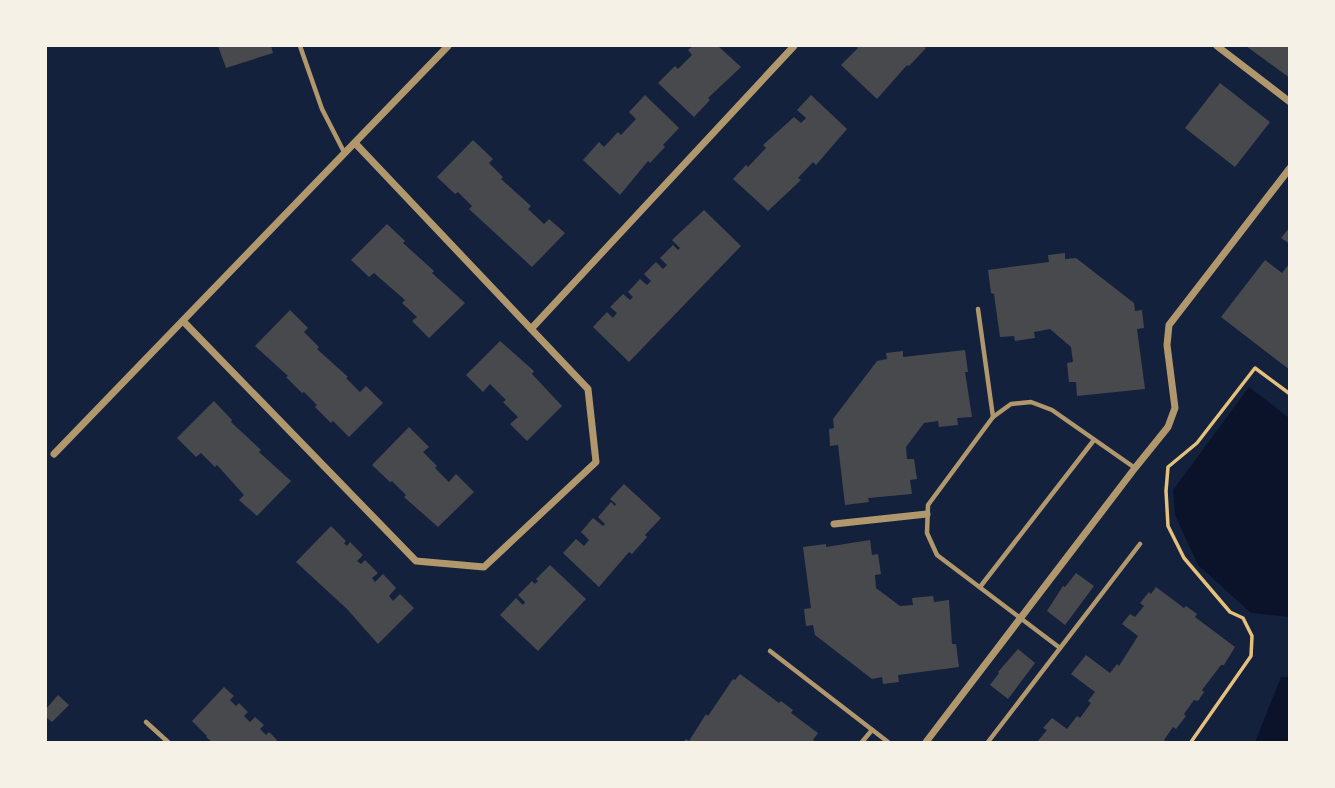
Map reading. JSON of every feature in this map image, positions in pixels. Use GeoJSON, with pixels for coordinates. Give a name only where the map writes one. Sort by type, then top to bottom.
{"type":"FeatureCollection","features":[{"type":"Feature","properties":{"kind":"street"},"geometry":{"type":"LineString","coordinates":[[54,454],[448,46]]}},
{"type":"Feature","properties":{"kind":"street"},"geometry":{"type":"LineString","coordinates":[[531,329],[794,46]]}},
{"type":"Feature","properties":{"kind":"street"},"geometry":{"type":"LineString","coordinates":[[1217,46],[1290,102]]}},
{"type":"Feature","properties":{"kind":"street"},"geometry":{"type":"LineString","coordinates":[[183,321],[416,561],[484,567],[596,462],[588,389],[355,143]]}},
{"type":"Feature","properties":{"kind":"street"},"geometry":{"type":"LineString","coordinates":[[926,743],[1168,427],[1175,408],[1167,345],[1169,325],[1290,168]]}},
{"type":"Feature","properties":{"kind":"street"},"geometry":{"type":"LineString","coordinates":[[834,524],[927,514]]}},
{"type":"Feature","properties":{"kind":"lane"},"geometry":{"type":"LineString","coordinates":[[300,46],[322,109],[345,153]]}},
{"type":"Feature","properties":{"kind":"lane"},"geometry":{"type":"LineString","coordinates":[[978,309],[993,416]]}},
{"type":"Feature","properties":{"kind":"lane"},"geometry":{"type":"LineString","coordinates":[[1060,648],[937,555],[927,533],[928,505],[993,416],[1011,404],[1031,402],[1052,410],[1135,468]]}},
{"type":"Feature","properties":{"kind":"lane"},"geometry":{"type":"LineString","coordinates":[[980,587],[1094,440]]}},
{"type":"Feature","properties":{"kind":"lane"},"geometry":{"type":"LineString","coordinates":[[988,743],[1140,544]]}},
{"type":"Feature","properties":{"kind":"lane"},"geometry":{"type":"LineString","coordinates":[[770,652],[888,743]]}},
{"type":"Feature","properties":{"kind":"lane"},"geometry":{"type":"LineString","coordinates":[[146,722],[168,743]]}},
{"type":"Feature","properties":{"kind":"lane"},"geometry":{"type":"LineString","coordinates":[[862,743],[872,730]]}},
{"type":"Feature","properties":{"kind":"path"},"geometry":{"type":"LineString","coordinates":[[1191,743],[1251,656],[1252,636],[1243,618],[1230,611],[1184,558],[1168,526],[1168,467],[1197,443],[1255,368],[1290,394]]}},
{"type":"Feature","properties":{"kind":"water"},"geometry":{"type":"Polygon","coordinates":[[[1249,387],[1289,418],[1289,617],[1251,613],[1198,565],[1175,515],[1173,490],[1249,387]]]}},
{"type":"Feature","properties":{"kind":"water"},"geometry":{"type":"Polygon","coordinates":[[[1281,677],[1289,677],[1289,742],[1255,742],[1281,677]]]}},
{"type":"Feature","properties":{"kind":"building"},"geometry":{"type":"Polygon","coordinates":[[[218,46],[271,46],[273,53],[226,68],[218,46]]]}},
{"type":"Feature","properties":{"kind":"building"},"geometry":{"type":"Polygon","coordinates":[[[693,46],[718,46],[741,67],[708,98],[710,100],[694,117],[658,83],[675,66],[678,69],[692,55],[688,50],[693,46]]]}},
{"type":"Feature","properties":{"kind":"building"},"geometry":{"type":"Polygon","coordinates":[[[855,46],[926,48],[877,99],[841,65],[858,48],[855,46]]]}},
{"type":"Feature","properties":{"kind":"building"},"geometry":{"type":"Polygon","coordinates":[[[1246,46],[1290,46],[1290,78],[1246,46]]]}},
{"type":"Feature","properties":{"kind":"building"},"geometry":{"type":"Polygon","coordinates":[[[1220,83],[1270,122],[1235,167],[1185,128],[1220,83]]]}},
{"type":"Feature","properties":{"kind":"building"},"geometry":{"type":"Polygon","coordinates":[[[645,95],[679,128],[620,195],[583,160],[599,142],[604,147],[618,132],[621,135],[636,119],[629,112],[645,95]]]}},
{"type":"Feature","properties":{"kind":"building"},"geometry":{"type":"Polygon","coordinates":[[[811,95],[847,129],[816,165],[813,162],[798,178],[801,180],[768,211],[733,179],[766,148],[763,145],[794,117],[801,123],[806,118],[797,110],[811,95]]]}},
{"type":"Feature","properties":{"kind":"building"},"geometry":{"type":"Polygon","coordinates":[[[473,140],[493,159],[489,163],[503,177],[501,179],[531,206],[528,209],[544,224],[549,219],[565,233],[532,267],[469,209],[472,206],[458,192],[455,194],[437,177],[473,140]]]}},
{"type":"Feature","properties":{"kind":"building"},"geometry":{"type":"Polygon","coordinates":[[[704,210],[741,246],[629,362],[593,327],[607,312],[613,318],[617,313],[610,307],[623,294],[630,300],[633,297],[628,292],[640,279],[647,285],[651,281],[644,274],[656,262],[663,269],[667,265],[660,258],[673,245],[678,250],[680,248],[672,240],[704,210]]]}},
{"type":"Feature","properties":{"kind":"building"},"geometry":{"type":"Polygon","coordinates":[[[387,224],[405,241],[403,243],[434,271],[432,273],[465,303],[429,338],[412,321],[417,317],[402,303],[405,300],[374,273],[369,277],[351,260],[387,224]]]}},
{"type":"Feature","properties":{"kind":"building"},"geometry":{"type":"Polygon","coordinates":[[[1290,227],[1290,244],[1281,238],[1290,227]]]}},
{"type":"Feature","properties":{"kind":"building"},"geometry":{"type":"Polygon","coordinates":[[[1065,253],[1065,259],[1076,258],[1134,303],[1135,311],[1142,310],[1144,328],[1137,329],[1145,389],[1077,396],[1076,382],[1069,382],[1067,363],[1073,362],[1071,347],[1050,329],[1034,332],[1035,338],[1015,341],[1014,336],[1000,337],[988,270],[1049,262],[1048,255],[1065,253]]]}},
{"type":"Feature","properties":{"kind":"building"},"geometry":{"type":"Polygon","coordinates":[[[1265,260],[1282,273],[1290,263],[1290,370],[1221,317],[1265,260]]]}},
{"type":"Feature","properties":{"kind":"building"},"geometry":{"type":"Polygon","coordinates":[[[290,310],[308,328],[304,332],[319,347],[317,349],[348,377],[346,378],[360,392],[366,386],[383,403],[349,437],[333,421],[331,423],[315,407],[317,405],[255,346],[290,310]]]}},
{"type":"Feature","properties":{"kind":"building"},"geometry":{"type":"Polygon","coordinates":[[[500,341],[534,371],[532,374],[562,406],[527,441],[510,424],[518,417],[503,402],[506,400],[490,384],[483,392],[466,375],[500,341]]]}},
{"type":"Feature","properties":{"kind":"building"},"geometry":{"type":"Polygon","coordinates":[[[965,350],[968,372],[965,372],[972,417],[957,418],[958,425],[939,427],[938,421],[924,423],[906,447],[907,459],[914,459],[917,479],[910,480],[912,494],[868,498],[869,502],[845,505],[838,445],[830,446],[829,429],[834,428],[833,419],[877,361],[887,359],[886,353],[903,351],[903,357],[965,350]]]}},
{"type":"Feature","properties":{"kind":"building"},"geometry":{"type":"Polygon","coordinates":[[[214,401],[231,422],[261,450],[259,452],[291,481],[257,516],[239,500],[244,495],[217,465],[215,467],[201,453],[196,457],[177,438],[214,401]]]}},
{"type":"Feature","properties":{"kind":"building"},"geometry":{"type":"Polygon","coordinates":[[[409,427],[429,447],[423,452],[449,482],[456,474],[474,492],[438,527],[372,465],[409,427]]]}},
{"type":"Feature","properties":{"kind":"building"},"geometry":{"type":"Polygon","coordinates":[[[624,484],[661,518],[632,554],[629,552],[599,587],[563,553],[576,539],[584,546],[589,540],[581,532],[593,518],[603,526],[605,524],[598,517],[611,502],[615,506],[610,499],[624,484]]]}},
{"type":"Feature","properties":{"kind":"building"},"geometry":{"type":"Polygon","coordinates":[[[331,526],[346,541],[344,543],[347,546],[350,542],[363,555],[357,561],[361,564],[365,560],[378,573],[372,578],[375,582],[383,574],[396,588],[389,596],[393,601],[400,594],[414,608],[378,644],[347,609],[296,562],[331,526]]]}},
{"type":"Feature","properties":{"kind":"building"},"geometry":{"type":"Polygon","coordinates":[[[870,540],[872,555],[878,554],[881,574],[875,575],[876,588],[900,606],[913,605],[912,598],[933,596],[934,602],[949,600],[952,644],[956,644],[959,667],[898,675],[899,682],[883,684],[882,677],[872,679],[815,635],[813,625],[806,626],[804,609],[811,608],[803,547],[826,544],[826,547],[870,540]]]}},
{"type":"Feature","properties":{"kind":"building"},"geometry":{"type":"Polygon","coordinates":[[[550,565],[586,599],[538,651],[500,615],[516,598],[523,605],[525,602],[518,595],[532,581],[535,584],[538,581],[536,579],[550,565]]]}},
{"type":"Feature","properties":{"kind":"building"},"geometry":{"type":"Polygon","coordinates":[[[1076,573],[1094,586],[1065,625],[1047,611],[1063,586],[1065,587],[1076,573]]]}},
{"type":"Feature","properties":{"kind":"building"},"geometry":{"type":"Polygon","coordinates":[[[1156,587],[1184,608],[1186,606],[1197,614],[1195,617],[1235,647],[1224,665],[1221,665],[1202,690],[1204,692],[1198,701],[1194,700],[1176,729],[1173,727],[1164,740],[1167,742],[1037,742],[1047,730],[1043,728],[1052,718],[1067,729],[1077,716],[1080,718],[1095,692],[1071,674],[1086,655],[1110,673],[1117,664],[1119,666],[1138,636],[1122,624],[1130,614],[1135,617],[1144,606],[1140,603],[1156,587]]]}},
{"type":"Feature","properties":{"kind":"building"},"geometry":{"type":"Polygon","coordinates":[[[1018,649],[1035,663],[1008,699],[990,685],[1018,649]]]}},
{"type":"Feature","properties":{"kind":"building"},"geometry":{"type":"Polygon","coordinates":[[[740,674],[793,710],[791,713],[818,733],[813,740],[817,742],[683,742],[686,739],[689,741],[706,714],[708,716],[733,679],[740,674]]]}},
{"type":"Feature","properties":{"kind":"building"},"geometry":{"type":"Polygon","coordinates":[[[224,687],[234,696],[230,700],[236,706],[239,703],[248,712],[244,716],[250,722],[255,717],[264,725],[260,729],[266,735],[269,732],[277,740],[275,742],[212,742],[206,737],[192,721],[224,687]]]}},
{"type":"Feature","properties":{"kind":"building"},"geometry":{"type":"Polygon","coordinates":[[[58,695],[69,705],[52,722],[46,717],[46,709],[58,695]]]}}]}
